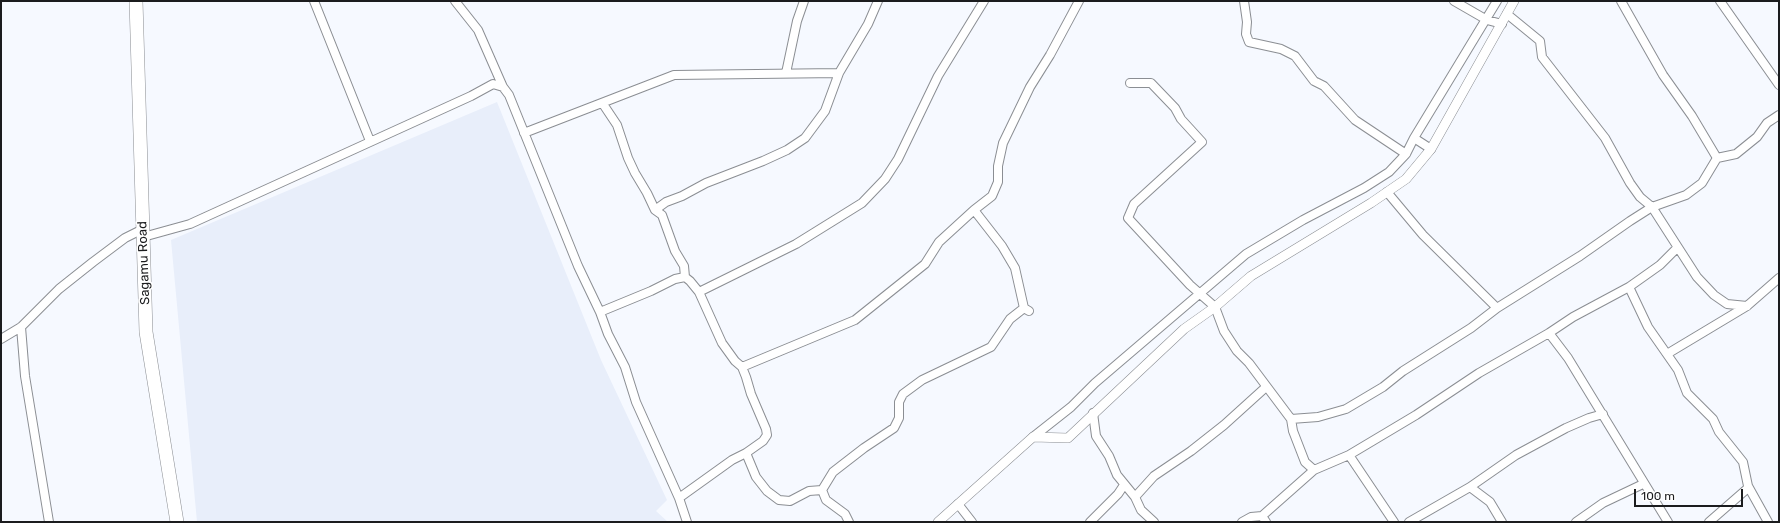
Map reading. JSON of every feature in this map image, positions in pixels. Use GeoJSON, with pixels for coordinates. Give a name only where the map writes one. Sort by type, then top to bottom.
{"type":"FeatureCollection","features":[{"type":"Feature","properties":{"kind":"highway","name":"Sagamu Road"},"geometry":{"type":"LineString","coordinates":[[136,1],[146,332],[177,522]]}},
{"type":"Feature","properties":{"kind":"street"},"geometry":{"type":"LineString","coordinates":[[314,1],[370,141]]}},
{"type":"Feature","properties":{"kind":"street"},"geometry":{"type":"LineString","coordinates":[[455,1],[478,30],[503,87],[509,96],[578,266],[600,312],[608,334],[625,367],[636,402],[679,498],[687,522]]}},
{"type":"Feature","properties":{"kind":"street"},"geometry":{"type":"LineString","coordinates":[[786,73],[797,21],[804,1]]}},
{"type":"Feature","properties":{"kind":"street"},"geometry":{"type":"LineString","coordinates":[[655,210],[666,202],[706,183],[787,150],[805,138],[824,111],[839,73],[868,24],[878,1]]}},
{"type":"Feature","properties":{"kind":"street"},"geometry":{"type":"LineString","coordinates":[[699,292],[796,244],[862,203],[885,180],[898,159],[938,76],[984,1]]}},
{"type":"Feature","properties":{"kind":"street"},"geometry":{"type":"LineString","coordinates":[[742,367],[855,320],[895,290],[925,264],[939,242],[974,210],[992,196],[998,182],[999,153],[1006,135],[1014,122],[1030,87],[1050,55],[1079,1]]}},
{"type":"Feature","properties":{"kind":"street"},"geometry":{"type":"LineString","coordinates":[[1244,1],[1247,22],[1246,34],[1249,42],[1281,49],[1295,56],[1314,81],[1324,86],[1355,120],[1406,154]]}},
{"type":"Feature","properties":{"kind":"street"},"geometry":{"type":"LineString","coordinates":[[1454,1],[1487,20],[1502,24]]}},
{"type":"Feature","properties":{"kind":"street"},"geometry":{"type":"LineString","coordinates":[[938,522],[1033,437],[1071,407],[1095,383],[1246,254],[1304,220],[1364,188],[1389,172],[1406,154],[1446,83],[1487,20],[1497,1]]}},
{"type":"Feature","properties":{"kind":"street"},"geometry":{"type":"LineString","coordinates":[[1033,437],[1068,438],[1093,412],[1184,329],[1215,307],[1251,276],[1388,192],[1406,179],[1431,149],[1514,1]]}},
{"type":"Feature","properties":{"kind":"street"},"geometry":{"type":"LineString","coordinates":[[1621,1],[1663,75],[1692,116],[1717,158]]}},
{"type":"Feature","properties":{"kind":"street"},"geometry":{"type":"LineString","coordinates":[[1720,1],[1779,84]]}},
{"type":"Feature","properties":{"kind":"street"},"geometry":{"type":"LineString","coordinates":[[1507,14],[1540,41],[1542,57],[1605,138],[1614,157],[1640,197],[1652,207],[1697,277],[1714,295],[1727,304],[1747,306]]}},
{"type":"Feature","properties":{"kind":"street"},"geometry":{"type":"LineString","coordinates":[[524,133],[674,76],[839,73]]}},
{"type":"Feature","properties":{"kind":"street"},"geometry":{"type":"LineString","coordinates":[[1130,83],[1151,83],[1175,108],[1181,119],[1202,142],[1134,204],[1127,216],[1190,285],[1215,307],[1224,331],[1237,351],[1249,363],[1291,419],[1293,431],[1305,462],[1314,470]]}},
{"type":"Feature","properties":{"kind":"street"},"geometry":{"type":"LineString","coordinates":[[1,339],[21,327],[59,289],[125,238],[190,224],[471,96],[493,84],[503,87]]}},
{"type":"Feature","properties":{"kind":"street"},"geometry":{"type":"LineString","coordinates":[[603,104],[617,125],[628,158],[655,210],[662,215],[675,251],[684,266],[685,277],[699,292],[722,343],[735,361],[742,367],[756,408],[765,425],[767,435],[763,441],[746,453],[732,460],[679,498]]}},
{"type":"Feature","properties":{"kind":"street"},"geometry":{"type":"LineString","coordinates":[[1291,419],[1318,417],[1355,404],[1471,328],[1497,308],[1580,256],[1652,207],[1686,195],[1702,183],[1717,158],[1736,154],[1757,138],[1767,122],[1779,115]]}},
{"type":"Feature","properties":{"kind":"street"},"geometry":{"type":"LineString","coordinates":[[1414,138],[1431,149]]}},
{"type":"Feature","properties":{"kind":"street"},"geometry":{"type":"LineString","coordinates":[[1388,192],[1423,235],[1497,308]]}},
{"type":"Feature","properties":{"kind":"street"},"geometry":{"type":"LineString","coordinates":[[822,490],[833,472],[864,448],[894,428],[899,418],[899,402],[903,394],[922,380],[991,347],[1010,319],[1027,309],[1015,268],[1002,246],[974,210]]}},
{"type":"Feature","properties":{"kind":"street"},"geometry":{"type":"LineString","coordinates":[[1242,522],[1251,517],[1264,519],[1314,470],[1349,456],[1416,415],[1479,373],[1549,333],[1573,317],[1629,287],[1660,265],[1677,248]]}},
{"type":"Feature","properties":{"kind":"street"},"geometry":{"type":"LineString","coordinates":[[600,312],[651,291],[675,279],[685,277]]}},
{"type":"Feature","properties":{"kind":"street"},"geometry":{"type":"LineString","coordinates":[[1667,354],[1747,306],[1779,278]]}},
{"type":"Feature","properties":{"kind":"street"},"geometry":{"type":"LineString","coordinates":[[1629,287],[1648,327],[1678,370],[1687,393],[1713,418],[1719,432],[1743,462],[1748,488],[1768,522]]}},
{"type":"Feature","properties":{"kind":"street"},"geometry":{"type":"LineString","coordinates":[[21,327],[25,376],[49,522]]}},
{"type":"Feature","properties":{"kind":"street"},"geometry":{"type":"LineString","coordinates":[[1549,333],[1568,358],[1668,522]]}},
{"type":"Feature","properties":{"kind":"street"},"geometry":{"type":"LineString","coordinates":[[1135,497],[1154,476],[1191,451],[1224,425],[1266,387]]}},
{"type":"Feature","properties":{"kind":"street"},"geometry":{"type":"LineString","coordinates":[[1093,412],[1096,436],[1124,485],[1135,497],[1142,510],[1154,522]]}},
{"type":"Feature","properties":{"kind":"street"},"geometry":{"type":"LineString","coordinates":[[1409,522],[1470,487],[1516,454],[1573,425],[1603,414]]}},
{"type":"Feature","properties":{"kind":"street"},"geometry":{"type":"LineString","coordinates":[[746,453],[756,477],[767,491],[778,500],[790,501],[809,491],[822,490]]}},
{"type":"Feature","properties":{"kind":"street"},"geometry":{"type":"LineString","coordinates":[[1349,456],[1394,522]]}},
{"type":"Feature","properties":{"kind":"street"},"geometry":{"type":"LineString","coordinates":[[1576,522],[1603,503],[1644,484]]}},
{"type":"Feature","properties":{"kind":"street"},"geometry":{"type":"LineString","coordinates":[[1090,522],[1109,504],[1124,485]]}},
{"type":"Feature","properties":{"kind":"street"},"geometry":{"type":"LineString","coordinates":[[1470,487],[1490,502],[1502,522]]}},
{"type":"Feature","properties":{"kind":"street"},"geometry":{"type":"LineString","coordinates":[[1709,522],[1748,488]]}},
{"type":"Feature","properties":{"kind":"street"},"geometry":{"type":"LineString","coordinates":[[822,490],[826,500],[845,514],[849,522]]}},
{"type":"Feature","properties":{"kind":"street"},"geometry":{"type":"LineString","coordinates":[[958,504],[972,522]]}},
{"type":"Feature","properties":{"kind":"shaded area"},"geometry":{"type":"Polygon","coordinates":[[[497,102],[601,360],[667,500],[656,511],[668,522],[197,522],[171,240],[497,102]]]}}]}
